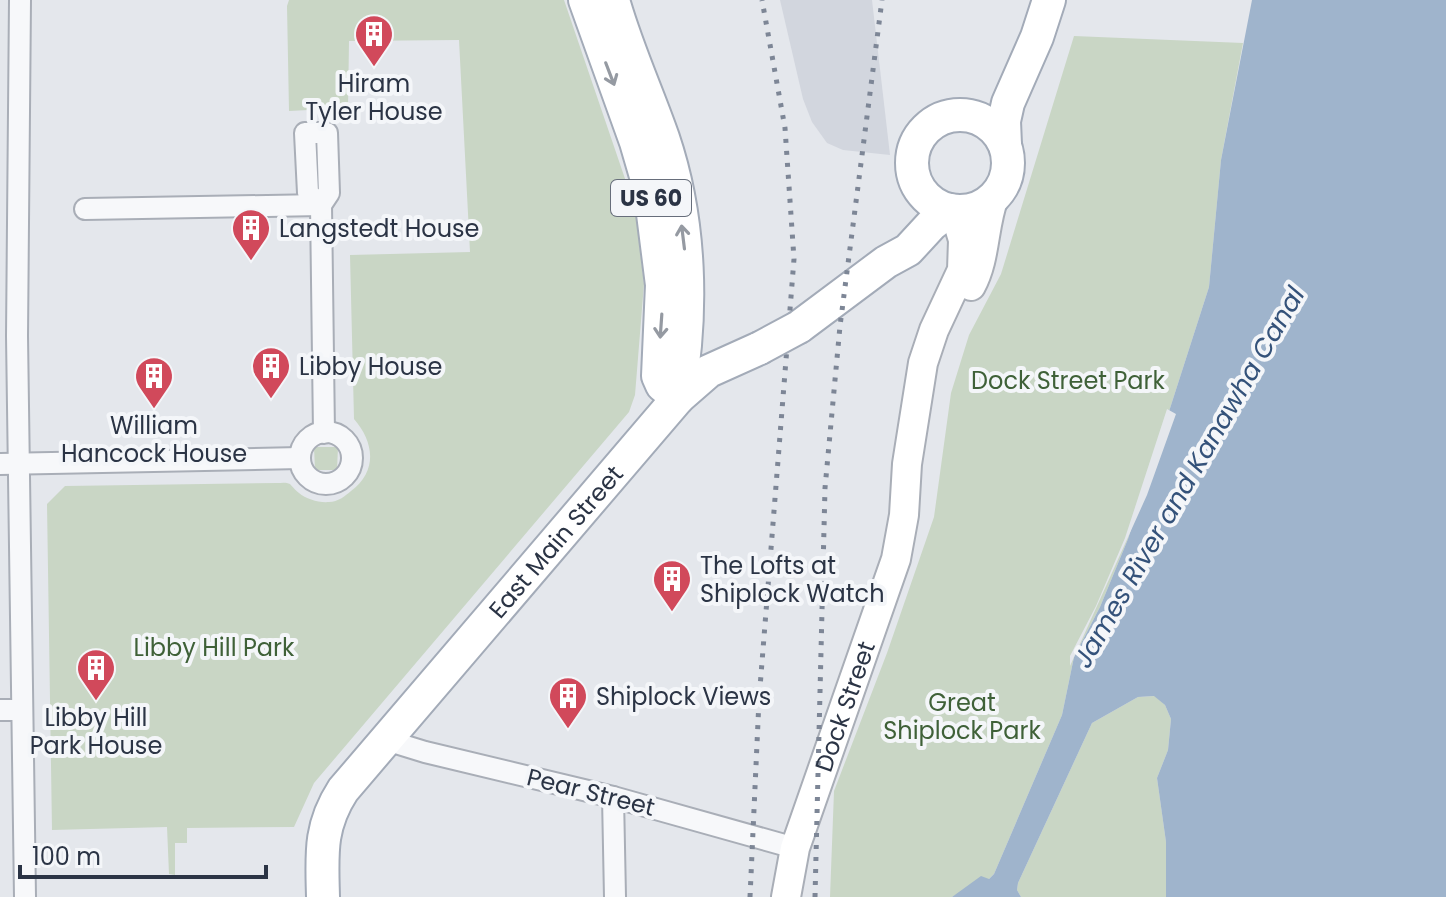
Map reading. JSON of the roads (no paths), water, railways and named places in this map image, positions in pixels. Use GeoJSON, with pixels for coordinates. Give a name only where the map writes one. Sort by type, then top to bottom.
{"type":"FeatureCollection","features":[{"type":"Feature","properties":{"kind":"main road","name":"US 60"},"geometry":{"type":"LineString","coordinates":[[585,0],[646,172],[662,285],[658,376],[662,385],[678,398],[686,352],[687,320],[685,254],[678,197],[664,140],[613,0]]}},
{"type":"Feature","properties":{"kind":"main road"},"geometry":{"type":"LineString","coordinates":[[964,114],[986,102],[999,87],[1024,34],[1035,0]]}},
{"type":"Feature","properties":{"kind":"main road"},"geometry":{"type":"LineString","coordinates":[[1005,145],[985,121],[964,114],[949,115],[937,120],[918,138],[912,163],[916,181],[933,202],[952,210],[978,207],[1001,189],[1008,168],[1004,121],[1008,103],[1037,37],[1049,0]]}},
{"type":"Feature","properties":{"kind":"main road","name":"East Main Street"},"geometry":{"type":"LineString","coordinates":[[886,262],[911,220],[916,181]]}},
{"type":"Feature","properties":{"kind":"main road","name":"Dock Street"},"geometry":{"type":"LineString","coordinates":[[904,515],[917,468],[939,350],[957,308],[979,270],[986,218],[994,197]]}},
{"type":"Feature","properties":{"kind":"main road","name":"East Main Street"},"geometry":{"type":"LineString","coordinates":[[323,897],[322,843],[330,812],[343,790],[678,398],[709,371],[799,327],[886,262],[908,250],[925,230],[952,210]]}},
{"type":"Feature","properties":{"kind":"main road","name":"Dock Street"},"geometry":{"type":"LineString","coordinates":[[786,897],[795,848],[900,541],[907,464],[923,363],[938,319],[959,280],[964,261],[963,240],[952,210]]}},
{"type":"Feature","properties":{"kind":"street"},"geometry":{"type":"LineString","coordinates":[[20,0],[17,336],[10,464],[22,710],[25,897]]}},
{"type":"Feature","properties":{"kind":"street"},"geometry":{"type":"LineString","coordinates":[[85,209],[321,205],[324,433]]}},
{"type":"Feature","properties":{"kind":"street"},"geometry":{"type":"LineString","coordinates":[[324,433],[340,437],[351,452],[350,469],[345,476],[329,484],[312,481],[301,467],[300,458],[304,444],[316,434],[324,433]]}},
{"type":"Feature","properties":{"kind":"street"},"geometry":{"type":"LineString","coordinates":[[10,464],[300,458]]}},
{"type":"Feature","properties":{"kind":"street"},"geometry":{"type":"LineString","coordinates":[[0,710],[22,710]]}},
{"type":"Feature","properties":{"kind":"street","name":"Pear Street"},"geometry":{"type":"LineString","coordinates":[[386,740],[613,797],[795,848]]}},
{"type":"Feature","properties":{"kind":"street"},"geometry":{"type":"LineString","coordinates":[[613,797],[615,897]]}},
{"type":"Feature","properties":{"kind":"water","name":"James River and Kanawha Canal"},"geometry":{"type":"Polygon","coordinates":[[[1252,0],[1446,0],[1446,897],[1166,897],[1166,842],[1157,778],[1168,750],[1171,719],[1165,705],[1154,696],[1138,697],[1092,723],[1018,883],[1017,890],[1021,897],[952,897],[981,876],[989,879],[994,874],[1062,715],[1074,657],[1100,607],[1128,539],[1209,287],[1221,160],[1252,0]]]}},
{"type":"Feature","properties":{"kind":"railway"},"geometry":{"type":"LineString","coordinates":[[750,897],[759,700],[794,259],[785,128],[762,0]]}},
{"type":"Feature","properties":{"kind":"railway"},"geometry":{"type":"LineString","coordinates":[[815,897],[825,488],[840,326],[882,0]]}},
{"type":"Feature","properties":{"kind":"place","name":"Hiram Tyler House"},"geometry":{"type":"Point","coordinates":[374,68]}},
{"type":"Feature","properties":{"kind":"place","name":"Langstedt House"},"geometry":{"type":"Point","coordinates":[251,262]}},
{"type":"Feature","properties":{"kind":"place","name":"Libby House"},"geometry":{"type":"Point","coordinates":[271,400]}},
{"type":"Feature","properties":{"kind":"place","name":"William Hancock House"},"geometry":{"type":"Point","coordinates":[154,410]}},
{"type":"Feature","properties":{"kind":"place","name":"The Lofts at Shiplock Watch"},"geometry":{"type":"Point","coordinates":[672,613]}},
{"type":"Feature","properties":{"kind":"place","name":"Libby Hill Park House"},"geometry":{"type":"Point","coordinates":[96,702]}},
{"type":"Feature","properties":{"kind":"place","name":"Shiplock Views"},"geometry":{"type":"Point","coordinates":[568,730]}},
{"type":"Feature","properties":{"kind":"park label","name":"Dock Street Park"},"geometry":{"type":"Point","coordinates":[1068,380]}},
{"type":"Feature","properties":{"kind":"park label","name":"Libby Hill Park"},"geometry":{"type":"Point","coordinates":[214,647]}},
{"type":"Feature","properties":{"kind":"park label","name":"Great Shiplock Park"},"geometry":{"type":"Point","coordinates":[962,716]}}]}
